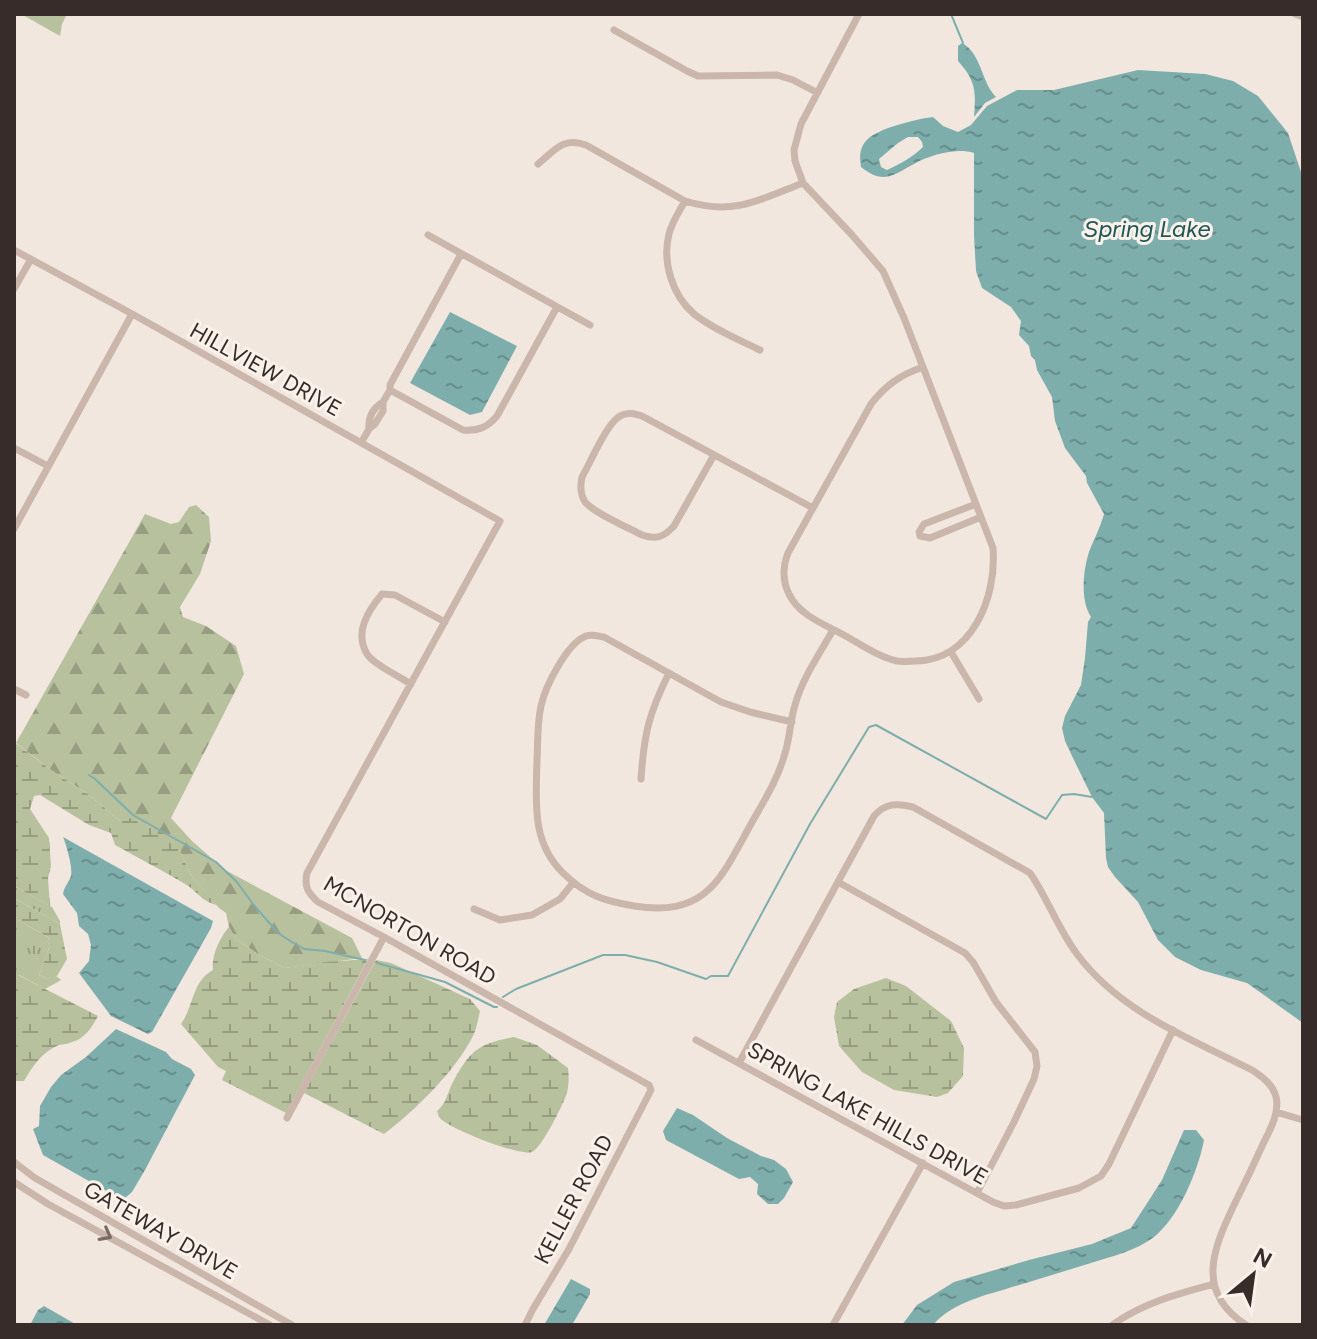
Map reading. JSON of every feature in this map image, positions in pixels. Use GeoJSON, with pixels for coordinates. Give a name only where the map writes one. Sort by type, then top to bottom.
{"type":"FeatureCollection","features":[{"type":"Feature","properties":{"kind":"street"},"geometry":{"type":"LineString","coordinates":[[859,14],[816,92],[796,137],[795,161],[803,183],[883,271],[904,318],[923,367],[993,548],[994,561],[983,611],[966,639],[951,652],[937,658],[898,661],[833,630],[797,606],[789,594],[783,570],[813,508],[871,404],[894,379],[923,367]]}},
{"type":"Feature","properties":{"kind":"street"},"geometry":{"type":"LineString","coordinates":[[1295,14],[1303,17]]}},
{"type":"Feature","properties":{"kind":"street"},"geometry":{"type":"LineString","coordinates":[[614,30],[698,76],[777,75],[816,92]]}},
{"type":"Feature","properties":{"kind":"street"},"geometry":{"type":"LineString","coordinates":[[538,164],[561,144],[577,142],[685,201],[711,208],[747,205],[803,183]]}},
{"type":"Feature","properties":{"kind":"street"},"geometry":{"type":"LineString","coordinates":[[685,201],[673,222],[667,248],[667,263],[675,288],[693,313],[760,350]]}},
{"type":"Feature","properties":{"kind":"street"},"geometry":{"type":"LineString","coordinates":[[428,235],[590,325]]}},
{"type":"Feature","properties":{"kind":"street","name":"HILLVIEW DRIVE"},"geometry":{"type":"LineString","coordinates":[[14,250],[500,521]]}},
{"type":"Feature","properties":{"kind":"street"},"geometry":{"type":"LineString","coordinates":[[361,443],[375,424],[376,416],[383,411],[390,385],[461,254]]}},
{"type":"Feature","properties":{"kind":"street"},"geometry":{"type":"LineString","coordinates":[[14,289],[31,259]]}},
{"type":"Feature","properties":{"kind":"street"},"geometry":{"type":"LineString","coordinates":[[390,390],[463,430],[474,431],[490,425],[557,307]]}},
{"type":"Feature","properties":{"kind":"street"},"geometry":{"type":"LineString","coordinates":[[14,529],[132,314]]}},
{"type":"Feature","properties":{"kind":"street"},"geometry":{"type":"LineString","coordinates":[[714,455],[674,526],[659,537],[642,535],[592,509],[581,494],[582,477],[611,424],[619,416],[630,413],[642,416],[813,508]]}},
{"type":"Feature","properties":{"kind":"street"},"geometry":{"type":"LineString","coordinates":[[14,448],[48,466]]}},
{"type":"Feature","properties":{"kind":"street"},"geometry":{"type":"LineString","coordinates":[[976,504],[924,524],[920,536],[930,538],[981,517]]}},
{"type":"Feature","properties":{"kind":"street","name":"MCNORTON ROAD"},"geometry":{"type":"LineString","coordinates":[[500,521],[305,881],[309,894],[318,902],[644,1081],[651,1090]]}},
{"type":"Feature","properties":{"kind":"street"},"geometry":{"type":"LineString","coordinates":[[411,684],[368,656],[362,640],[363,624],[369,610],[382,594],[395,595],[445,622]]}},
{"type":"Feature","properties":{"kind":"street"},"geometry":{"type":"LineString","coordinates":[[792,722],[721,702],[604,637],[586,636],[569,650],[546,690],[538,721],[536,817],[544,847],[556,867],[573,883],[592,896],[612,902],[655,909],[673,908],[704,894],[726,870],[775,782],[786,751],[799,694],[833,630]]}},
{"type":"Feature","properties":{"kind":"street"},"geometry":{"type":"LineString","coordinates":[[951,652],[979,699]]}},
{"type":"Feature","properties":{"kind":"street"},"geometry":{"type":"LineString","coordinates":[[641,779],[647,725],[669,673]]}},
{"type":"Feature","properties":{"kind":"street"},"geometry":{"type":"LineString","coordinates":[[14,689],[26,695]]}},
{"type":"Feature","properties":{"kind":"street"},"geometry":{"type":"LineString","coordinates":[[739,1063],[874,816],[890,805],[913,807],[1030,873],[1060,931],[1096,977],[1119,997],[1140,1012],[1252,1070],[1267,1081],[1277,1098],[1276,1112],[1220,1235],[1212,1266],[1214,1284],[1229,1310],[1246,1325]]}},
{"type":"Feature","properties":{"kind":"street"},"geometry":{"type":"LineString","coordinates":[[838,882],[965,953],[996,1002],[1035,1052],[1037,1066],[1034,1079],[977,1193]]}},
{"type":"Feature","properties":{"kind":"street"},"geometry":{"type":"LineString","coordinates":[[474,909],[500,920],[532,915],[560,899],[573,883]]}},
{"type":"Feature","properties":{"kind":"street"},"geometry":{"type":"LineString","coordinates":[[287,1118],[384,937]]}},
{"type":"Feature","properties":{"kind":"street","name":"SPRING LAKE HILLS DRIVE"},"geometry":{"type":"LineString","coordinates":[[696,1040],[1004,1206],[1079,1188],[1101,1176],[1173,1030]]}},
{"type":"Feature","properties":{"kind":"street","name":"KELLER ROAD"},"geometry":{"type":"LineString","coordinates":[[525,1325],[569,1249],[651,1090]]}},
{"type":"Feature","properties":{"kind":"street"},"geometry":{"type":"LineString","coordinates":[[1276,1112],[1303,1120]]}},
{"type":"Feature","properties":{"kind":"street","name":"GATEWAY DRIVE"},"geometry":{"type":"LineString","coordinates":[[14,1162],[69,1198],[292,1325]]}},
{"type":"Feature","properties":{"kind":"street"},"geometry":{"type":"LineString","coordinates":[[833,1325],[923,1163]]}},
{"type":"Feature","properties":{"kind":"street","name":"GATEWAY DRIVE"},"geometry":{"type":"LineString","coordinates":[[14,1182],[62,1212],[270,1325]]}},
{"type":"Feature","properties":{"kind":"street"},"geometry":{"type":"LineString","coordinates":[[62,1212],[69,1198]]}},
{"type":"Feature","properties":{"kind":"street"},"geometry":{"type":"LineString","coordinates":[[1112,1325],[1132,1311],[1159,1300],[1214,1284]]}},
{"type":"Feature","properties":{"kind":"green space"},"geometry":{"type":"Polygon","coordinates":[[[21,14],[67,14],[60,36],[21,14]]]}},
{"type":"Feature","properties":{"kind":"green space"},"geometry":{"type":"Polygon","coordinates":[[[196,505],[209,517],[211,541],[200,574],[180,607],[183,617],[206,626],[236,646],[244,674],[171,818],[225,870],[352,938],[362,958],[284,968],[258,954],[236,939],[226,913],[191,875],[180,851],[121,822],[88,794],[16,743],[145,514],[171,524],[179,522],[189,507],[196,505]]]}},
{"type":"Feature","properties":{"kind":"green space"},"geometry":{"type":"Polygon","coordinates":[[[14,742],[88,794],[121,822],[130,818],[152,829],[180,851],[191,875],[217,905],[115,845],[111,833],[89,825],[40,795],[34,796],[30,809],[49,838],[50,906],[14,886],[14,742]]]}},
{"type":"Feature","properties":{"kind":"green space"},"geometry":{"type":"Polygon","coordinates":[[[14,886],[52,907],[60,924],[14,898],[14,886]]]}},
{"type":"Feature","properties":{"kind":"green space"},"geometry":{"type":"Polygon","coordinates":[[[14,898],[60,924],[67,959],[57,976],[47,979],[39,975],[50,945],[48,937],[14,918],[14,898]]]}},
{"type":"Feature","properties":{"kind":"green space"},"geometry":{"type":"Polygon","coordinates":[[[14,918],[48,937],[50,945],[39,975],[47,979],[56,976],[61,980],[45,989],[19,975],[14,982],[14,918]]]}},
{"type":"Feature","properties":{"kind":"green space"},"geometry":{"type":"Polygon","coordinates":[[[229,927],[236,939],[284,968],[368,959],[286,1113],[222,1080],[226,1071],[218,1067],[181,1024],[197,987],[213,970],[217,947],[229,927]]]}},
{"type":"Feature","properties":{"kind":"green space"},"geometry":{"type":"Polygon","coordinates":[[[376,960],[391,963],[470,999],[480,1011],[473,1036],[446,1076],[409,1114],[384,1134],[304,1093],[376,960]]]}},
{"type":"Feature","properties":{"kind":"green space"},"geometry":{"type":"Polygon","coordinates":[[[18,975],[98,1016],[81,1038],[59,1045],[43,1055],[24,1081],[14,1081],[14,982],[18,975]]]}},
{"type":"Feature","properties":{"kind":"green space"},"geometry":{"type":"Polygon","coordinates":[[[886,978],[906,986],[951,1021],[964,1048],[963,1076],[948,1093],[937,1097],[894,1090],[862,1072],[839,1046],[834,1017],[837,1002],[854,989],[886,978]]]}},
{"type":"Feature","properties":{"kind":"green space"},"geometry":{"type":"Polygon","coordinates":[[[514,1037],[537,1045],[568,1068],[565,1098],[546,1135],[532,1152],[500,1146],[469,1134],[445,1122],[437,1111],[458,1073],[476,1050],[514,1037]]]}},
{"type":"Feature","properties":{"kind":"water"},"geometry":{"type":"Polygon","coordinates":[[[962,43],[974,54],[996,97],[985,103],[974,117],[974,87],[958,61],[958,46],[962,43]]]}},
{"type":"Feature","properties":{"kind":"water","name":"Spring Lake"},"geometry":{"type":"Polygon","coordinates":[[[1138,70],[1205,74],[1233,81],[1258,96],[1288,133],[1302,175],[1303,1023],[1247,983],[1201,970],[1175,957],[1158,940],[1138,902],[1108,867],[1104,813],[1092,797],[1065,741],[1062,728],[1081,685],[1091,617],[1084,594],[1085,568],[1104,514],[1086,476],[1065,448],[1055,421],[1052,397],[1037,370],[1029,346],[1019,335],[1021,321],[1011,307],[982,288],[976,271],[974,153],[956,151],[936,155],[886,177],[861,167],[863,146],[875,134],[888,128],[933,117],[943,126],[958,132],[971,125],[987,106],[1017,90],[1054,90],[1138,70]],[[908,137],[898,143],[879,159],[881,167],[887,170],[915,154],[923,147],[918,137],[908,137]]]}},
{"type":"Feature","properties":{"kind":"water"},"geometry":{"type":"Polygon","coordinates":[[[450,312],[517,346],[482,412],[470,415],[410,383],[450,312]]]}},
{"type":"Feature","properties":{"kind":"water"},"geometry":{"type":"Polygon","coordinates":[[[63,837],[213,921],[152,1032],[148,1034],[111,1016],[79,973],[89,961],[91,945],[88,934],[79,926],[77,913],[63,894],[71,872],[63,837]]]}},
{"type":"Feature","properties":{"kind":"water"},"geometry":{"type":"Polygon","coordinates":[[[116,1029],[166,1052],[195,1075],[145,1170],[125,1198],[110,1193],[43,1155],[33,1129],[39,1126],[40,1106],[51,1087],[116,1029]]]}},
{"type":"Feature","properties":{"kind":"water"},"geometry":{"type":"Polygon","coordinates":[[[677,1108],[786,1169],[793,1182],[784,1198],[778,1204],[768,1204],[757,1194],[758,1184],[750,1177],[739,1179],[666,1140],[663,1131],[677,1108]]]}},
{"type":"Feature","properties":{"kind":"water"},"geometry":{"type":"Polygon","coordinates":[[[1184,1130],[1196,1130],[1204,1140],[1201,1152],[1179,1206],[1154,1237],[1124,1253],[974,1299],[948,1312],[933,1325],[902,1325],[917,1305],[954,1282],[1092,1244],[1131,1228],[1162,1180],[1184,1130]]]}},
{"type":"Feature","properties":{"kind":"water"},"geometry":{"type":"Polygon","coordinates":[[[571,1279],[590,1289],[572,1325],[544,1325],[571,1279]]]}},
{"type":"Feature","properties":{"kind":"water"},"geometry":{"type":"Polygon","coordinates":[[[44,1306],[77,1325],[30,1325],[38,1310],[44,1306]]]}},
{"type":"Feature","properties":{"kind":"waterway"},"geometry":{"type":"LineString","coordinates":[[951,14],[963,43]]}},
{"type":"Feature","properties":{"kind":"waterway"},"geometry":{"type":"LineString","coordinates":[[503,997],[603,955],[625,955],[657,962],[706,979],[728,976],[810,824],[869,727],[876,725],[1046,819],[1062,795],[1094,795]]}},
{"type":"Feature","properties":{"kind":"waterway"},"geometry":{"type":"LineString","coordinates":[[89,775],[133,815],[216,862],[236,881],[278,933],[304,949],[365,960]]}},
{"type":"Feature","properties":{"kind":"waterway"},"geometry":{"type":"LineString","coordinates":[[377,963],[445,982],[497,1007]]}}]}
